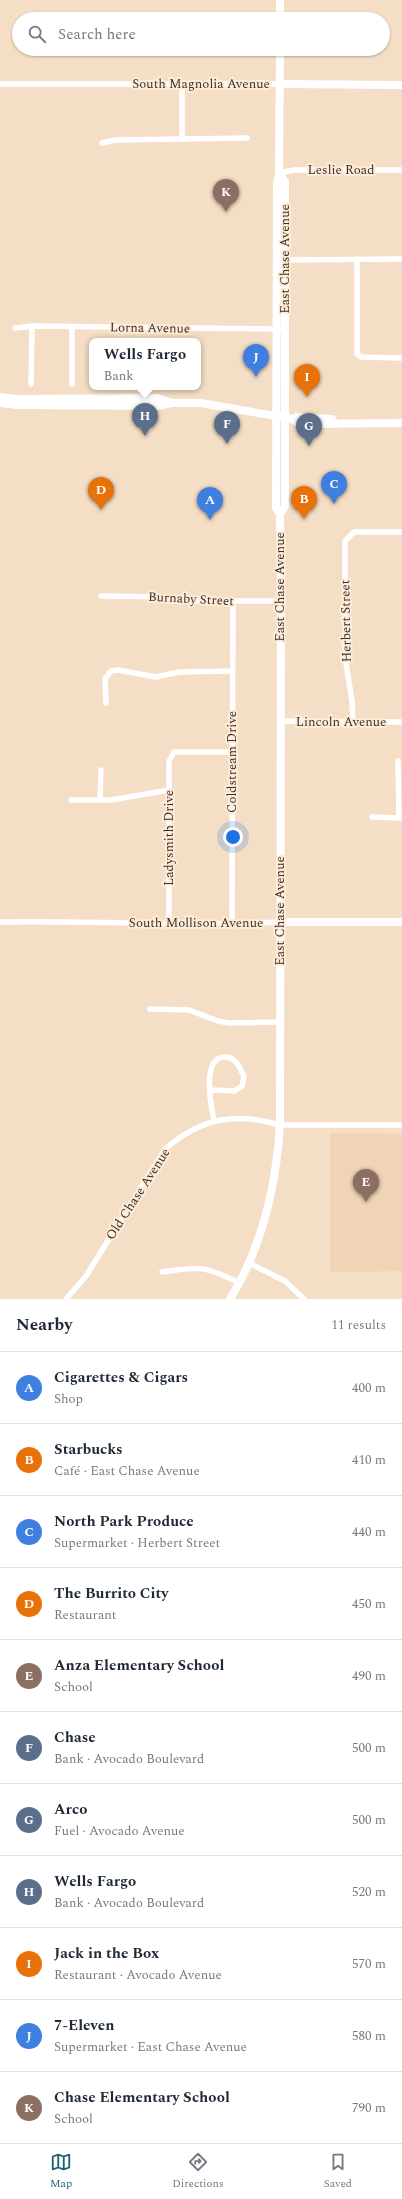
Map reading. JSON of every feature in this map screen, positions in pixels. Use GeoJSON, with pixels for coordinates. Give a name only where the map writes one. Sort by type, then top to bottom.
{"type":"FeatureCollection","features":[{"type":"Feature","properties":{"kind":"main road"},"geometry":{"type":"LineString","coordinates":[[280,0],[280,12]]}},
{"type":"Feature","properties":{"kind":"main road","name":"East Chase Avenue"},"geometry":{"type":"LineString","coordinates":[[230,1299],[249,1264],[271,1199],[278,1164],[280,1125],[280,514],[285,506],[284,417],[280,329],[280,259],[285,182],[279,172],[280,56]]}},
{"type":"Feature","properties":{"kind":"main road","name":"South Magnolia Avenue"},"geometry":{"type":"LineString","coordinates":[[280,84],[402,85]]}},
{"type":"Feature","properties":{"kind":"main road","name":"East Chase Avenue"},"geometry":{"type":"LineString","coordinates":[[280,329],[275,416],[276,508],[280,514]]}},
{"type":"Feature","properties":{"kind":"main road"},"geometry":{"type":"LineString","coordinates":[[0,397],[17,399],[157,398],[172,403]]}},
{"type":"Feature","properties":{"kind":"main road"},"geometry":{"type":"LineString","coordinates":[[0,403],[17,405],[142,406],[172,403],[215,405],[284,417],[293,419],[296,422],[313,424],[332,425],[334,422],[402,423]]}},
{"type":"Feature","properties":{"kind":"main road","name":"South Mollison Avenue"},"geometry":{"type":"LineString","coordinates":[[280,922],[402,922]]}},
{"type":"Feature","properties":{"kind":"street"},"geometry":{"type":"LineString","coordinates":[[182,83],[182,139]]}},
{"type":"Feature","properties":{"kind":"street","name":"South Magnolia Avenue"},"geometry":{"type":"LineString","coordinates":[[0,84],[280,84]]}},
{"type":"Feature","properties":{"kind":"street"},"geometry":{"type":"LineString","coordinates":[[102,143],[115,140],[247,138]]}},
{"type":"Feature","properties":{"kind":"street","name":"Leslie Road"},"geometry":{"type":"LineString","coordinates":[[279,172],[294,170],[402,170]]}},
{"type":"Feature","properties":{"kind":"street"},"geometry":{"type":"LineString","coordinates":[[280,259],[402,259]]}},
{"type":"Feature","properties":{"kind":"street"},"geometry":{"type":"LineString","coordinates":[[357,259],[356,348],[361,357],[402,358]]}},
{"type":"Feature","properties":{"kind":"street"},"geometry":{"type":"LineString","coordinates":[[31,384],[32,326]]}},
{"type":"Feature","properties":{"kind":"street","name":"Lorna Avenue"},"geometry":{"type":"LineString","coordinates":[[15,328],[32,326],[280,329]]}},
{"type":"Feature","properties":{"kind":"street"},"geometry":{"type":"LineString","coordinates":[[72,327],[72,384]]}},
{"type":"Feature","properties":{"kind":"street","name":"Herbert Street"},"geometry":{"type":"LineString","coordinates":[[352,722],[352,701],[345,657],[345,541],[354,532],[402,532]]}},
{"type":"Feature","properties":{"kind":"street","name":"Burnaby Street"},"geometry":{"type":"LineString","coordinates":[[101,596],[169,596],[187,601],[280,601]]}},
{"type":"Feature","properties":{"kind":"street","name":"Coldstream Drive"},"geometry":{"type":"LineString","coordinates":[[232,924],[233,601]]}},
{"type":"Feature","properties":{"kind":"street"},"geometry":{"type":"LineString","coordinates":[[106,703],[104,679],[111,672],[118,670],[156,678],[179,672],[232,672]]}},
{"type":"Feature","properties":{"kind":"street","name":"Lincoln Avenue"},"geometry":{"type":"LineString","coordinates":[[280,722],[402,722]]}},
{"type":"Feature","properties":{"kind":"street","name":"Ladysmith Drive"},"geometry":{"type":"LineString","coordinates":[[169,924],[169,761],[174,752],[232,752]]}},
{"type":"Feature","properties":{"kind":"street"},"geometry":{"type":"LineString","coordinates":[[372,817],[400,818],[398,761]]}},
{"type":"Feature","properties":{"kind":"street"},"geometry":{"type":"LineString","coordinates":[[100,800],[101,770]]}},
{"type":"Feature","properties":{"kind":"street"},"geometry":{"type":"LineString","coordinates":[[71,800],[119,800],[169,790]]}},
{"type":"Feature","properties":{"kind":"street","name":"South Mollison Avenue"},"geometry":{"type":"LineString","coordinates":[[0,922],[85,921],[169,924],[232,924],[280,922]]}},
{"type":"Feature","properties":{"kind":"street"},"geometry":{"type":"LineString","coordinates":[[150,1009],[189,1010],[218,1021],[230,1023],[280,1022]]}},
{"type":"Feature","properties":{"kind":"street"},"geometry":{"type":"LineString","coordinates":[[211,1090],[234,1091],[242,1086],[244,1076],[234,1059],[222,1057],[213,1063],[210,1068],[210,1101],[214,1121]]}},
{"type":"Feature","properties":{"kind":"street","name":"Old Chase Avenue"},"geometry":{"type":"LineString","coordinates":[[66,1299],[86,1276],[165,1149],[180,1136],[214,1121],[254,1118],[280,1125],[402,1125]]}},
{"type":"Feature","properties":{"kind":"street"},"geometry":{"type":"LineString","coordinates":[[249,1264],[285,1281],[304,1299]]}},
{"type":"Feature","properties":{"kind":"street"},"geometry":{"type":"LineString","coordinates":[[162,1272],[202,1268],[214,1270],[239,1283]]}},
{"type":"Feature","properties":{"kind":"shaded area"},"geometry":{"type":"Polygon","coordinates":[[[330,1133],[402,1134],[402,1271],[330,1272],[330,1133]]]}},
{"type":"Feature","properties":{"kind":"place","name":"Chase Elementary School"},"geometry":{"type":"Point","coordinates":[226,212]}},
{"type":"Feature","properties":{"kind":"place","name":"7-Eleven"},"geometry":{"type":"Point","coordinates":[256,377]}},
{"type":"Feature","properties":{"kind":"place","name":"Jack in the Box"},"geometry":{"type":"Point","coordinates":[307,397]}},
{"type":"Feature","properties":{"kind":"place","name":"Wells Fargo"},"geometry":{"type":"Point","coordinates":[145,436]}},
{"type":"Feature","properties":{"kind":"place","name":"Chase"},"geometry":{"type":"Point","coordinates":[227,444]}},
{"type":"Feature","properties":{"kind":"place","name":"Arco"},"geometry":{"type":"Point","coordinates":[309,446]}},
{"type":"Feature","properties":{"kind":"place","name":"North Park Produce"},"geometry":{"type":"Point","coordinates":[334,504]}},
{"type":"Feature","properties":{"kind":"place","name":"The Burrito City"},"geometry":{"type":"Point","coordinates":[101,510]}},
{"type":"Feature","properties":{"kind":"place","name":"Starbucks"},"geometry":{"type":"Point","coordinates":[304,519]}},
{"type":"Feature","properties":{"kind":"place","name":"Cigarettes & Cigars"},"geometry":{"type":"Point","coordinates":[210,520]}},
{"type":"Feature","properties":{"kind":"place","name":"Anza Elementary School"},"geometry":{"type":"Point","coordinates":[366,1202]}}]}
